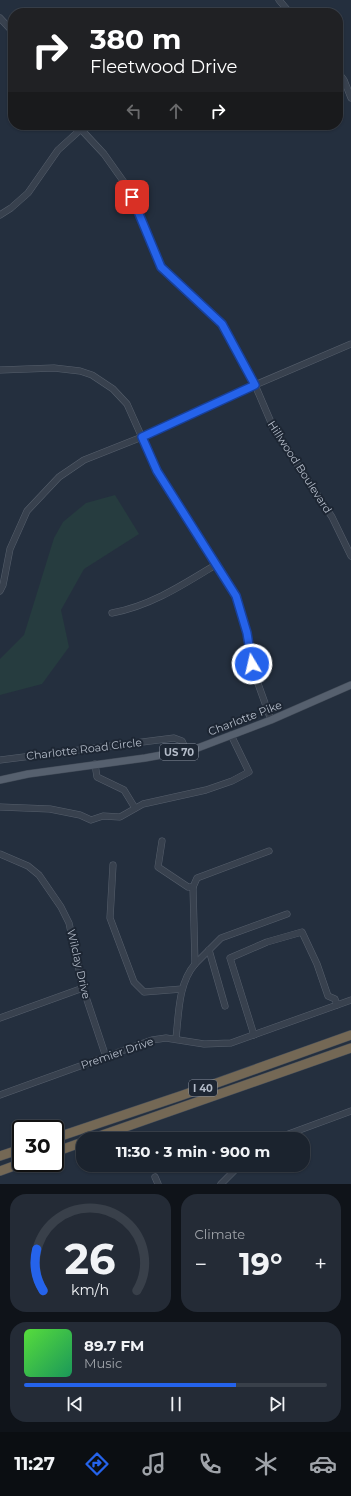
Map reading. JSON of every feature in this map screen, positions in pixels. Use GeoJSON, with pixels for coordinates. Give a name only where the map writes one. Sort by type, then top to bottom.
{"type":"FeatureCollection","features":[{"type":"Feature","properties":{"kind":"highway","name":"I 40"},"geometry":{"type":"LineString","coordinates":[[64,1135],[183,1095],[351,1035]]}},
{"type":"Feature","properties":{"kind":"highway","name":"I 40"},"geometry":{"type":"LineString","coordinates":[[111,1132],[351,1048]]}},
{"type":"Feature","properties":{"kind":"highway"},"geometry":{"type":"LineString","coordinates":[[64,1149],[76,1144]]}},
{"type":"Feature","properties":{"kind":"highway"},"geometry":{"type":"LineString","coordinates":[[0,1156],[12,1152]]}},
{"type":"Feature","properties":{"kind":"highway"},"geometry":{"type":"LineString","coordinates":[[0,1171],[12,1167]]}},
{"type":"Feature","properties":{"kind":"main road","name":"Charlotte Pike"},"geometry":{"type":"LineString","coordinates":[[0,780],[95,764],[145,758],[186,750],[271,720],[351,685]]}},
{"type":"Feature","properties":{"kind":"street"},"geometry":{"type":"LineString","coordinates":[[279,0],[286,8]]}},
{"type":"Feature","properties":{"kind":"street"},"geometry":{"type":"LineString","coordinates":[[0,18],[8,27]]}},
{"type":"Feature","properties":{"kind":"street"},"geometry":{"type":"LineString","coordinates":[[343,79],[351,98]]}},
{"type":"Feature","properties":{"kind":"street"},"geometry":{"type":"LineString","coordinates":[[0,215],[11,208],[28,193],[58,150],[76,130]]}},
{"type":"Feature","properties":{"kind":"street","name":"Hillwood Boulevard"},"geometry":{"type":"LineString","coordinates":[[82,130],[104,154],[126,185],[161,267],[222,324],[255,385],[273,427],[332,517],[351,556]]}},
{"type":"Feature","properties":{"kind":"street"},"geometry":{"type":"LineString","coordinates":[[0,591],[10,550],[27,511],[59,477],[84,460],[142,437],[255,385],[351,344]]}},
{"type":"Feature","properties":{"kind":"street"},"geometry":{"type":"LineString","coordinates":[[0,370],[54,368],[80,371],[92,376],[113,389],[127,404],[157,471],[193,531],[217,564],[236,596],[242,612],[256,678],[271,720]]}},
{"type":"Feature","properties":{"kind":"street"},"geometry":{"type":"LineString","coordinates":[[112,613],[152,600],[180,587],[217,564]]}},
{"type":"Feature","properties":{"kind":"street"},"geometry":{"type":"LineString","coordinates":[[0,808],[50,809],[80,815],[91,820],[103,816],[120,817],[143,804],[206,790],[232,781],[249,772],[231,735]]}},
{"type":"Feature","properties":{"kind":"street","name":"Charlotte Road Circle"},"geometry":{"type":"LineString","coordinates":[[0,760],[174,738],[182,741],[186,750]]}},
{"type":"Feature","properties":{"kind":"street"},"geometry":{"type":"LineString","coordinates":[[95,764],[97,777],[124,790],[135,808]]}},
{"type":"Feature","properties":{"kind":"street"},"geometry":{"type":"LineString","coordinates":[[162,841],[158,867],[188,887],[193,887]]}},
{"type":"Feature","properties":{"kind":"street"},"geometry":{"type":"LineString","coordinates":[[195,964],[193,887],[197,878],[269,851]]}},
{"type":"Feature","properties":{"kind":"street","name":"Wilclay Drive"},"geometry":{"type":"LineString","coordinates":[[0,854],[28,866],[39,875],[51,890],[69,923],[83,988],[106,1057]]}},
{"type":"Feature","properties":{"kind":"street"},"geometry":{"type":"LineString","coordinates":[[113,865],[110,918],[134,982],[144,992],[182,988]]}},
{"type":"Feature","properties":{"kind":"street"},"geometry":{"type":"LineString","coordinates":[[176,1038],[182,988],[189,971],[195,964],[221,938],[287,914]]}},
{"type":"Feature","properties":{"kind":"street"},"geometry":{"type":"LineString","coordinates":[[254,1035],[230,958],[267,942],[302,932],[317,964],[328,996],[335,999],[337,1005]]}},
{"type":"Feature","properties":{"kind":"street"},"geometry":{"type":"LineString","coordinates":[[209,950],[225,1006]]}},
{"type":"Feature","properties":{"kind":"street"},"geometry":{"type":"LineString","coordinates":[[0,1018],[83,988]]}},
{"type":"Feature","properties":{"kind":"street","name":"Premier Drive"},"geometry":{"type":"LineString","coordinates":[[0,1094],[152,1040],[176,1038],[204,1044],[231,1043],[351,1000]]}},
{"type":"Feature","properties":{"kind":"street"},"geometry":{"type":"LineString","coordinates":[[295,1132],[351,1112]]}},
{"type":"Feature","properties":{"kind":"street"},"geometry":{"type":"LineString","coordinates":[[221,1184],[233,1172]]}},
{"type":"Feature","properties":{"kind":"street"},"geometry":{"type":"LineString","coordinates":[[156,1177],[158,1184]]}},
{"type":"Feature","properties":{"kind":"green space"},"geometry":{"type":"Polygon","coordinates":[[[115,495],[139,534],[84,569],[61,610],[69,647],[42,684],[0,695],[0,659],[24,635],[54,538],[63,522],[86,503],[115,495]]]}},
{"type":"Feature","properties":{"kind":"route"},"geometry":{"type":"LineString","coordinates":[[132,197],[152,249],[161,267],[222,324],[255,385],[142,437],[157,471],[193,531],[217,564],[236,596],[247,633],[252,664]]}}]}
